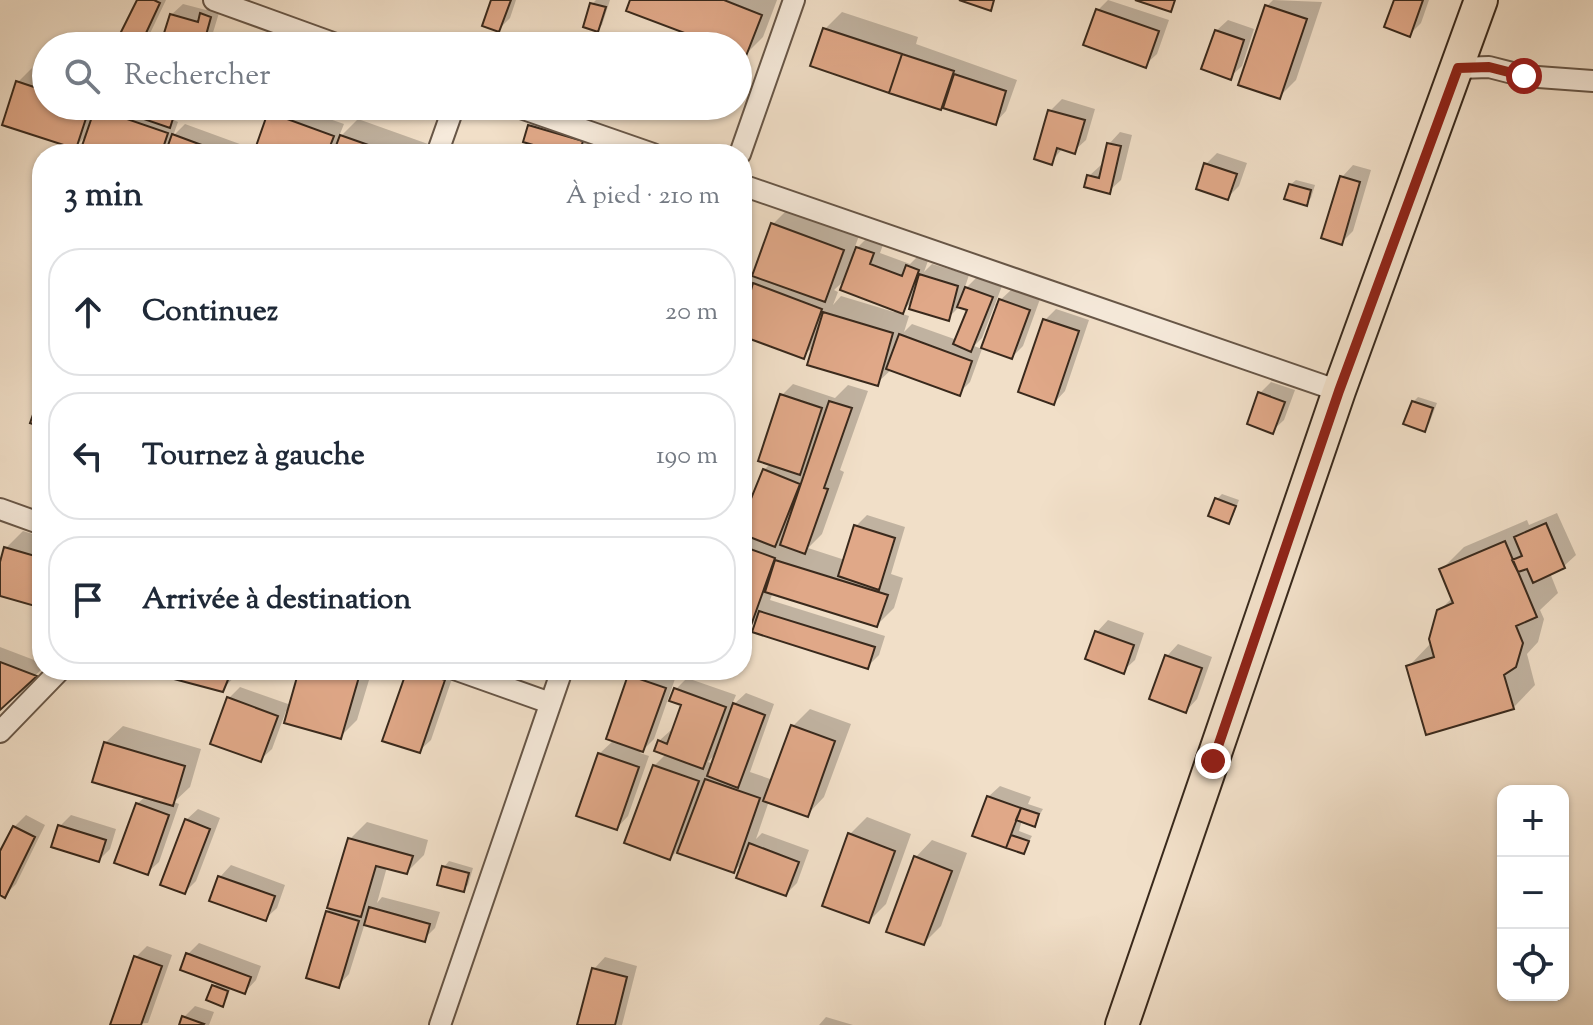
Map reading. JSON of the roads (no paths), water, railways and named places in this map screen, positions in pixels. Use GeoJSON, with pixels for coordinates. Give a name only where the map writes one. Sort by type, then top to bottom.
{"type":"FeatureCollection","features":[{"type":"Feature","properties":{"kind":"main road"},"geometry":{"type":"LineString","coordinates":[[1122,1025],[1339,391],[1481,0]]}},
{"type":"Feature","properties":{"kind":"street"},"geometry":{"type":"LineString","coordinates":[[214,0],[302,32]]}},
{"type":"Feature","properties":{"kind":"street"},"geometry":{"type":"LineString","coordinates":[[752,119],[792,1]]}},
{"type":"Feature","properties":{"kind":"street"},"geometry":{"type":"LineString","coordinates":[[1458,68],[1489,67],[1524,76],[1593,81]]}},
{"type":"Feature","properties":{"kind":"street"},"geometry":{"type":"LineString","coordinates":[[441,144],[449,120]]}},
{"type":"Feature","properties":{"kind":"street"},"geometry":{"type":"LineString","coordinates":[[555,120],[624,144]]}},
{"type":"Feature","properties":{"kind":"street"},"geometry":{"type":"LineString","coordinates":[[743,144],[752,120]]}},
{"type":"Feature","properties":{"kind":"street"},"geometry":{"type":"LineString","coordinates":[[752,188],[1339,391]]}},
{"type":"Feature","properties":{"kind":"street"},"geometry":{"type":"LineString","coordinates":[[0,509],[32,520]]}},
{"type":"Feature","properties":{"kind":"street"},"geometry":{"type":"LineString","coordinates":[[0,732],[50,680]]}},
{"type":"Feature","properties":{"kind":"street"},"geometry":{"type":"LineString","coordinates":[[485,680],[550,703]]}},
{"type":"Feature","properties":{"kind":"street"},"geometry":{"type":"LineString","coordinates":[[440,1025],[558,680]]}}]}
